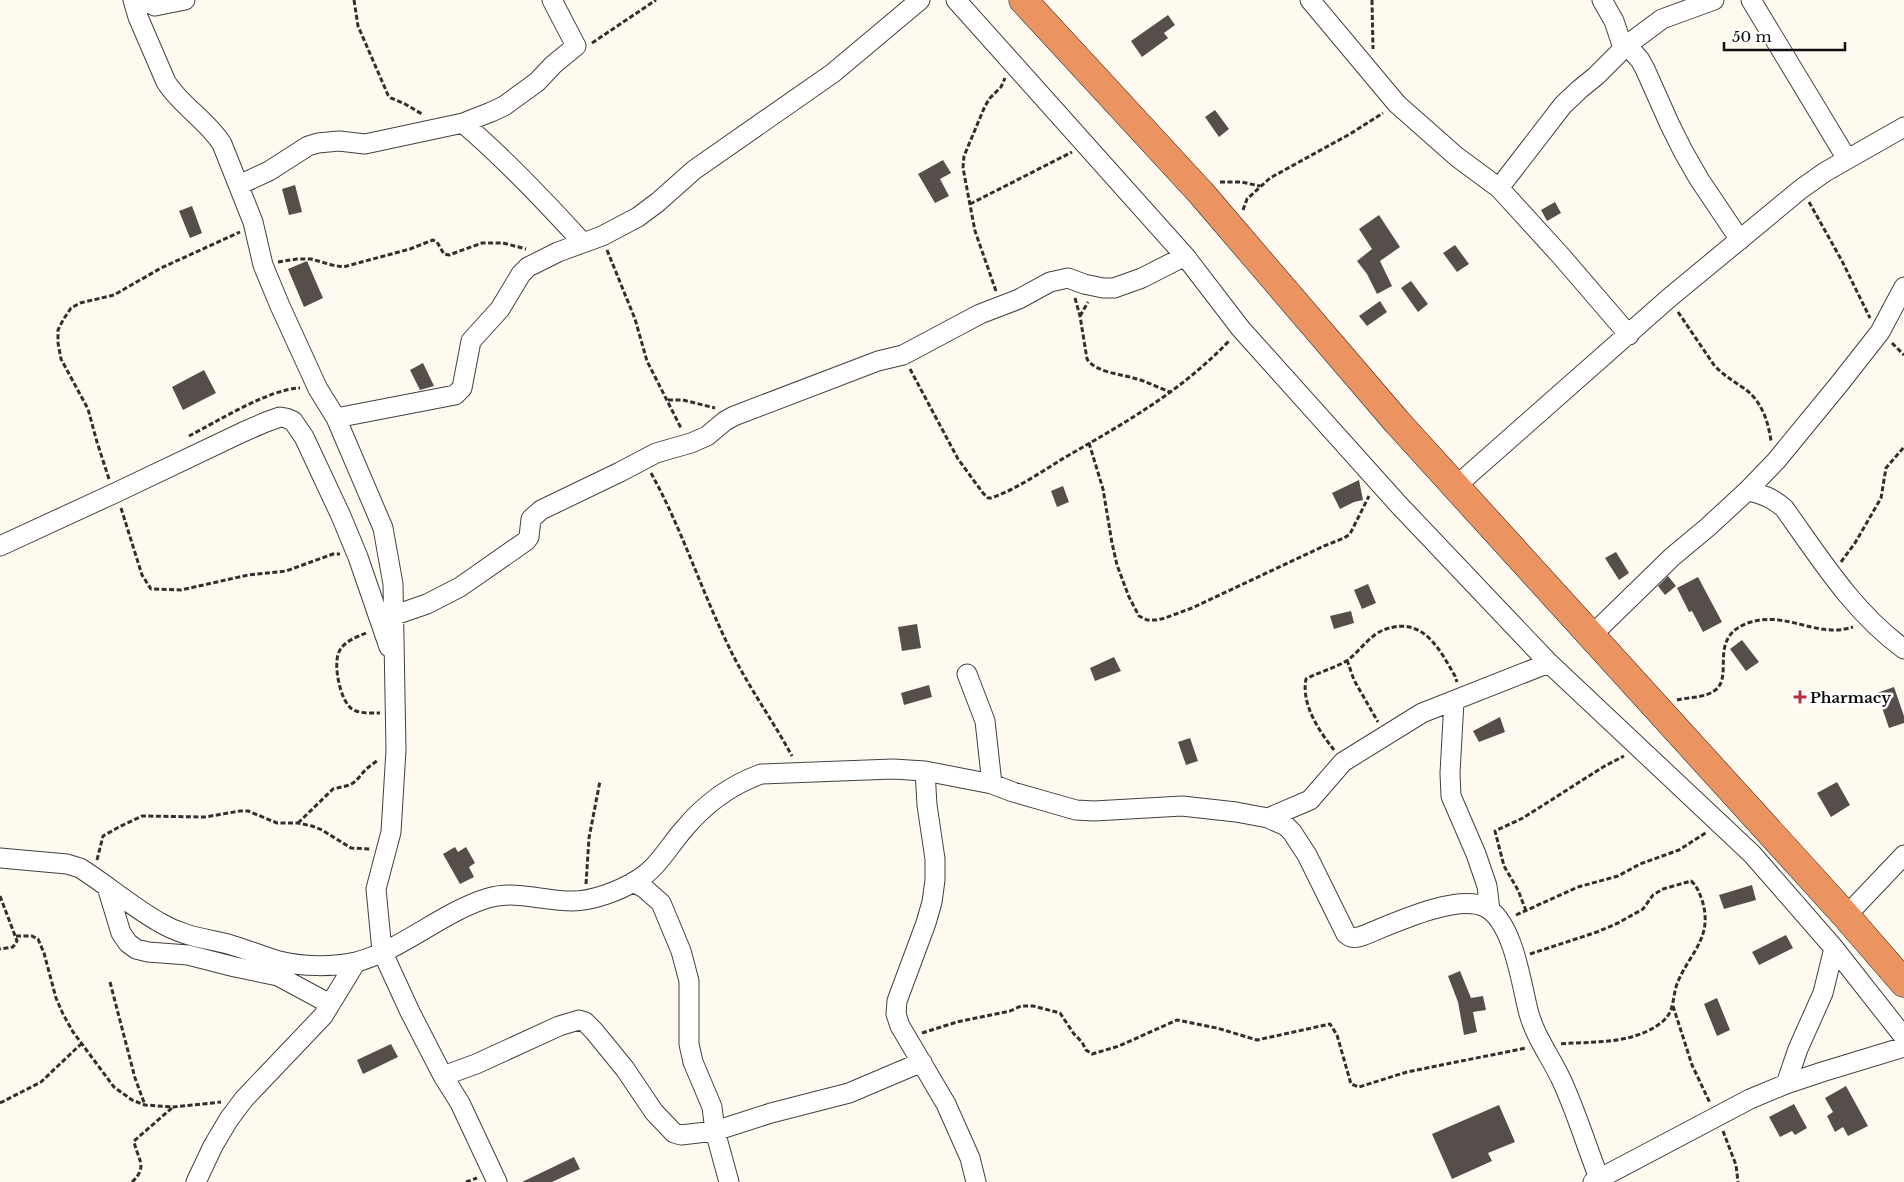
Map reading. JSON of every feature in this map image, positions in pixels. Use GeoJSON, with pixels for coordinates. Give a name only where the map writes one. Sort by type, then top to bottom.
{"type":"FeatureCollection","features":[{"type":"Feature","properties":{"kind":"highway"},"geometry":{"type":"LineString","coordinates":[[1023,0],[1235,232],[1397,422],[1846,916],[1904,983]]}},
{"type":"Feature","properties":{"kind":"street"},"geometry":{"type":"LineString","coordinates":[[133,0],[138,17],[166,82],[180,101],[218,138],[253,222],[263,265],[318,389],[336,418],[383,528],[393,584],[388,620],[394,662],[396,750],[392,832],[376,889],[382,951],[410,1012],[443,1076],[460,1103],[497,1182]]}},
{"type":"Feature","properties":{"kind":"street"},"geometry":{"type":"LineString","coordinates":[[146,0],[155,6],[185,0]]}},
{"type":"Feature","properties":{"kind":"street"},"geometry":{"type":"LineString","coordinates":[[239,185],[269,171],[308,146],[339,141],[365,144],[462,123],[491,112],[512,100],[536,82],[575,47],[576,44],[552,0]]}},
{"type":"Feature","properties":{"kind":"street"},"geometry":{"type":"LineString","coordinates":[[336,418],[459,393],[462,388],[470,345],[474,336],[500,309],[521,274],[528,267],[546,257],[602,236],[638,216],[658,202],[694,170],[825,79],[920,0]]}},
{"type":"Feature","properties":{"kind":"street"},"geometry":{"type":"LineString","coordinates":[[956,0],[1185,256],[1240,329],[1377,480],[1549,662],[1752,854],[1834,948],[1904,1037]]}},
{"type":"Feature","properties":{"kind":"street"},"geometry":{"type":"LineString","coordinates":[[1310,0],[1398,104],[1457,157],[1499,188],[1629,335]]}},
{"type":"Feature","properties":{"kind":"street"},"geometry":{"type":"LineString","coordinates":[[1602,0],[1625,46],[1645,69],[1670,125],[1699,179],[1740,240]]}},
{"type":"Feature","properties":{"kind":"street"},"geometry":{"type":"LineString","coordinates":[[1499,188],[1563,105],[1596,76],[1625,46],[1662,19],[1714,0]]}},
{"type":"Feature","properties":{"kind":"street"},"geometry":{"type":"LineString","coordinates":[[1751,0],[1846,159]]}},
{"type":"Feature","properties":{"kind":"street"},"geometry":{"type":"LineString","coordinates":[[462,123],[529,184],[583,243]]}},
{"type":"Feature","properties":{"kind":"street"},"geometry":{"type":"LineString","coordinates":[[1456,486],[1669,298],[1801,189],[1846,159],[1904,127]]}},
{"type":"Feature","properties":{"kind":"street"},"geometry":{"type":"LineString","coordinates":[[388,620],[427,604],[460,587],[526,541],[529,537],[531,518],[541,510],[656,453],[691,443],[707,436],[724,420],[878,361],[903,355],[957,326],[1019,299],[1050,282],[1068,278],[1094,286],[1114,288],[1142,278],[1185,256]]}},
{"type":"Feature","properties":{"kind":"street"},"geometry":{"type":"LineString","coordinates":[[1591,636],[1672,557],[1708,528],[1776,461],[1880,332],[1904,287]]}},
{"type":"Feature","properties":{"kind":"street"},"geometry":{"type":"LineString","coordinates":[[0,546],[243,432],[266,422],[286,418],[293,420],[304,437],[388,620]]}},
{"type":"Feature","properties":{"kind":"street"},"geometry":{"type":"LineString","coordinates":[[1776,461],[1775,492],[1784,508],[1852,602],[1904,649]]}},
{"type":"Feature","properties":{"kind":"street"},"geometry":{"type":"LineString","coordinates":[[1747,491],[1764,494],[1784,508]]}},
{"type":"Feature","properties":{"kind":"street"},"geometry":{"type":"LineString","coordinates":[[1268,818],[1310,800],[1343,762],[1422,713],[1549,662]]}},
{"type":"Feature","properties":{"kind":"street"},"geometry":{"type":"LineString","coordinates":[[967,674],[985,721],[992,784]]}},
{"type":"Feature","properties":{"kind":"street"},"geometry":{"type":"LineString","coordinates":[[1456,700],[1450,773],[1451,796],[1476,854],[1495,915],[1509,939],[1522,981],[1531,1021],[1561,1079],[1596,1180],[1716,1116],[1786,1084],[1904,1047]]}},
{"type":"Feature","properties":{"kind":"street"},"geometry":{"type":"LineString","coordinates":[[0,858],[67,864],[80,868],[159,922],[182,934],[228,944],[281,961],[310,964],[356,962],[382,951],[466,907],[489,898],[523,895],[572,901],[600,895],[633,882],[650,871],[685,828],[719,797],[761,774],[894,769],[925,771],[992,784],[1076,810],[1094,811],[1182,806],[1236,812],[1268,818],[1286,826],[1292,832],[1307,855],[1346,934],[1354,938],[1440,906],[1479,904],[1495,915]]}},
{"type":"Feature","properties":{"kind":"street"},"geometry":{"type":"LineString","coordinates":[[925,771],[926,805],[935,859],[936,880],[926,923],[897,1001],[896,1014],[907,1038],[946,1104],[964,1142],[976,1182]]}},
{"type":"Feature","properties":{"kind":"street"},"geometry":{"type":"LineString","coordinates":[[1846,916],[1904,855]]}},
{"type":"Feature","properties":{"kind":"street"},"geometry":{"type":"LineString","coordinates":[[101,882],[121,933],[128,944],[136,949],[148,952],[194,956],[236,968],[278,976],[330,1004]]}},
{"type":"Feature","properties":{"kind":"street"},"geometry":{"type":"LineString","coordinates":[[633,882],[644,888],[661,903],[681,951],[689,981],[689,1044],[693,1062],[712,1107],[715,1131],[729,1182]]}},
{"type":"Feature","properties":{"kind":"street"},"geometry":{"type":"LineString","coordinates":[[1786,1084],[1798,1049],[1823,993],[1834,948]]}},
{"type":"Feature","properties":{"kind":"street"},"geometry":{"type":"LineString","coordinates":[[196,1182],[213,1146],[229,1119],[244,1099],[322,1016],[356,962]]}},
{"type":"Feature","properties":{"kind":"street"},"geometry":{"type":"LineString","coordinates":[[443,1076],[476,1064],[559,1026],[578,1020],[585,1022],[594,1031],[625,1069],[654,1112],[674,1133],[681,1135],[715,1131],[771,1113],[849,1093],[922,1062]]}},
{"type":"Feature","properties":{"kind":"path"},"geometry":{"type":"LineString","coordinates":[[354,0],[358,26],[388,95],[444,126]]}},
{"type":"Feature","properties":{"kind":"path"},"geometry":{"type":"LineString","coordinates":[[568,53],[598,39],[656,0]]}},
{"type":"Feature","properties":{"kind":"path"},"geometry":{"type":"LineString","coordinates":[[1372,0],[1376,80]]}},
{"type":"Feature","properties":{"kind":"path"},"geometry":{"type":"LineString","coordinates":[[998,307],[989,267],[975,231],[963,168],[964,156],[985,106],[1004,82],[1009,60]]}},
{"type":"Feature","properties":{"kind":"path"},"geometry":{"type":"LineString","coordinates":[[1235,232],[1247,198],[1260,186],[1287,168],[1350,134],[1398,104]]}},
{"type":"Feature","properties":{"kind":"path"},"geometry":{"type":"LineString","coordinates":[[970,204],[1085,146]]}},
{"type":"Feature","properties":{"kind":"path"},"geometry":{"type":"LineString","coordinates":[[1201,194],[1205,184],[1215,182],[1241,182],[1260,186]]}},
{"type":"Feature","properties":{"kind":"path"},"geometry":{"type":"LineString","coordinates":[[1801,189],[1842,261],[1868,316],[1880,332]]}},
{"type":"Feature","properties":{"kind":"path"},"geometry":{"type":"LineString","coordinates":[[253,222],[243,231],[144,276],[131,287],[114,295],[80,303],[71,308],[58,330],[58,343],[62,360],[88,409],[112,495],[121,508],[142,575],[151,589],[181,590],[248,575],[286,571],[333,554],[358,557]]}},
{"type":"Feature","properties":{"kind":"path"},"geometry":{"type":"LineString","coordinates":[[602,236],[635,318],[647,362],[668,400],[678,424],[691,443]]}},
{"type":"Feature","properties":{"kind":"path"},"geometry":{"type":"LineString","coordinates":[[263,265],[297,259],[311,259],[343,267],[410,249],[433,240],[437,242],[445,254],[452,254],[482,243],[504,243],[517,245],[546,257]]}},
{"type":"Feature","properties":{"kind":"path"},"geometry":{"type":"LineString","coordinates":[[1068,278],[1078,308],[1087,359],[1090,364],[1138,379],[1170,392]]}},
{"type":"Feature","properties":{"kind":"path"},"geometry":{"type":"LineString","coordinates":[[1669,298],[1714,365],[1721,373],[1754,396],[1765,415],[1776,461]]}},
{"type":"Feature","properties":{"kind":"path"},"geometry":{"type":"LineString","coordinates":[[903,355],[958,459],[988,498],[994,497],[1030,479],[1148,409],[1213,358],[1240,329]]}},
{"type":"Feature","properties":{"kind":"path"},"geometry":{"type":"LineString","coordinates":[[668,400],[683,400],[711,407],[734,416]]}},
{"type":"Feature","properties":{"kind":"path"},"geometry":{"type":"LineString","coordinates":[[1089,443],[1103,489],[1117,565],[1135,610],[1139,616],[1147,620],[1165,618],[1192,608],[1344,538],[1353,528],[1377,480]]}},
{"type":"Feature","properties":{"kind":"path"},"geometry":{"type":"LineString","coordinates":[[1832,574],[1855,543],[1881,498],[1886,468],[1904,446]]}},
{"type":"Feature","properties":{"kind":"path"},"geometry":{"type":"LineString","coordinates":[[643,460],[662,492],[729,647],[801,772]]}},
{"type":"Feature","properties":{"kind":"path"},"geometry":{"type":"LineString","coordinates":[[388,620],[344,644],[336,658],[337,674],[345,700],[352,709],[368,713],[395,713]]}},
{"type":"Feature","properties":{"kind":"path"},"geometry":{"type":"LineString","coordinates":[[1655,706],[1704,695],[1716,690],[1722,680],[1722,658],[1726,639],[1739,627],[1751,622],[1787,620],[1827,630],[1848,628],[1870,620]]}},
{"type":"Feature","properties":{"kind":"path"},"geometry":{"type":"LineString","coordinates":[[1343,762],[1314,720],[1304,690],[1306,679],[1347,660],[1384,629],[1404,625],[1414,627],[1434,643],[1455,676],[1458,690],[1456,700]]}},
{"type":"Feature","properties":{"kind":"path"},"geometry":{"type":"LineString","coordinates":[[1347,660],[1354,680],[1386,735]]}},
{"type":"Feature","properties":{"kind":"path"},"geometry":{"type":"LineString","coordinates":[[1526,911],[1518,890],[1504,866],[1495,831],[1529,814],[1602,767],[1641,749]]}},
{"type":"Feature","properties":{"kind":"path"},"geometry":{"type":"LineString","coordinates":[[298,823],[333,789],[350,785],[369,766],[396,750]]}},
{"type":"Feature","properties":{"kind":"path"},"geometry":{"type":"LineString","coordinates":[[585,899],[589,838],[600,781]]}},
{"type":"Feature","properties":{"kind":"path"},"geometry":{"type":"LineString","coordinates":[[101,882],[97,861],[103,836],[142,816],[205,817],[240,811],[248,812],[277,823],[298,823],[322,830],[351,848],[386,849]]}},
{"type":"Feature","properties":{"kind":"path"},"geometry":{"type":"LineString","coordinates":[[1495,915],[1526,911],[1578,887],[1618,876],[1640,864],[1679,850],[1719,823]]}},
{"type":"Feature","properties":{"kind":"path"},"geometry":{"type":"LineString","coordinates":[[907,1038],[957,1022],[1026,1005],[1054,1010],[1060,1013],[1086,1050],[1092,1054],[1119,1046],[1177,1020],[1217,1028],[1257,1040],[1330,1024],[1337,1035],[1351,1084],[1359,1087],[1407,1072],[1542,1045],[1624,1039],[1636,1036],[1662,1022],[1668,1017],[1673,1006],[1677,985],[1698,949],[1705,927],[1702,899],[1696,885],[1691,881],[1658,892],[1653,895],[1643,909],[1618,923],[1597,932],[1515,958]]}},
{"type":"Feature","properties":{"kind":"path"},"geometry":{"type":"LineString","coordinates":[[0,896],[16,936],[16,944],[13,947],[0,950]]}},
{"type":"Feature","properties":{"kind":"path"},"geometry":{"type":"LineString","coordinates":[[16,936],[32,936],[38,939],[44,953],[56,998],[63,1014],[114,1087],[132,1100],[145,1105],[173,1107],[244,1099]]}},
{"type":"Feature","properties":{"kind":"path"},"geometry":{"type":"LineString","coordinates":[[110,982],[131,1063],[145,1105]]}},
{"type":"Feature","properties":{"kind":"path"},"geometry":{"type":"LineString","coordinates":[[1673,1006],[1692,1065],[1736,1165],[1738,1182]]}},
{"type":"Feature","properties":{"kind":"path"},"geometry":{"type":"LineString","coordinates":[[0,1103],[41,1082],[82,1043]]}},
{"type":"Feature","properties":{"kind":"path"},"geometry":{"type":"LineString","coordinates":[[132,1182],[142,1166],[134,1141],[173,1107]]}},
{"type":"Feature","properties":{"kind":"building"},"geometry":{"type":"Polygon","coordinates":[[[1168,15],[1175,25],[1164,33],[1168,38],[1142,57],[1131,41],[1168,15]]]}},
{"type":"Feature","properties":{"kind":"building"},"geometry":{"type":"Polygon","coordinates":[[[1215,110],[1229,129],[1219,137],[1205,117],[1215,110]]]}},
{"type":"Feature","properties":{"kind":"building"},"geometry":{"type":"Polygon","coordinates":[[[943,160],[951,173],[940,179],[949,196],[935,203],[918,174],[943,160]]]}},
{"type":"Feature","properties":{"kind":"building"},"geometry":{"type":"Polygon","coordinates":[[[295,185],[302,212],[289,215],[282,189],[295,185]]]}},
{"type":"Feature","properties":{"kind":"building"},"geometry":{"type":"Polygon","coordinates":[[[1555,202],[1561,213],[1547,221],[1541,210],[1555,202]]]}},
{"type":"Feature","properties":{"kind":"building"},"geometry":{"type":"Polygon","coordinates":[[[192,206],[202,233],[190,238],[179,211],[192,206]]]}},
{"type":"Feature","properties":{"kind":"building"},"geometry":{"type":"Polygon","coordinates":[[[1379,215],[1400,247],[1380,261],[1392,286],[1377,294],[1367,274],[1357,261],[1372,249],[1359,229],[1379,215]]]}},
{"type":"Feature","properties":{"kind":"building"},"geometry":{"type":"Polygon","coordinates":[[[1455,245],[1469,264],[1457,272],[1443,253],[1455,245]]]}},
{"type":"Feature","properties":{"kind":"building"},"geometry":{"type":"Polygon","coordinates":[[[307,261],[323,298],[304,307],[288,269],[307,261]]]}},
{"type":"Feature","properties":{"kind":"building"},"geometry":{"type":"Polygon","coordinates":[[[1411,281],[1428,304],[1418,312],[1401,288],[1411,281]]]}},
{"type":"Feature","properties":{"kind":"building"},"geometry":{"type":"Polygon","coordinates":[[[1380,301],[1387,312],[1367,326],[1359,316],[1380,301]]]}},
{"type":"Feature","properties":{"kind":"building"},"geometry":{"type":"Polygon","coordinates":[[[423,363],[434,386],[420,390],[410,370],[423,363]]]}},
{"type":"Feature","properties":{"kind":"building"},"geometry":{"type":"Polygon","coordinates":[[[204,370],[216,393],[183,410],[172,387],[204,370]]]}},
{"type":"Feature","properties":{"kind":"building"},"geometry":{"type":"Polygon","coordinates":[[[1359,480],[1363,500],[1340,509],[1332,493],[1359,480]]]}},
{"type":"Feature","properties":{"kind":"building"},"geometry":{"type":"Polygon","coordinates":[[[1063,486],[1069,502],[1057,507],[1051,491],[1063,486]]]}},
{"type":"Feature","properties":{"kind":"building"},"geometry":{"type":"Polygon","coordinates":[[[1616,552],[1629,573],[1619,580],[1605,558],[1616,552]]]}},
{"type":"Feature","properties":{"kind":"building"},"geometry":{"type":"Polygon","coordinates":[[[1668,576],[1676,586],[1665,595],[1658,586],[1668,576]]]}},
{"type":"Feature","properties":{"kind":"building"},"geometry":{"type":"Polygon","coordinates":[[[1698,577],[1722,622],[1703,632],[1692,611],[1689,612],[1677,588],[1698,577]]]}},
{"type":"Feature","properties":{"kind":"building"},"geometry":{"type":"Polygon","coordinates":[[[1368,584],[1376,603],[1362,609],[1354,590],[1368,584]]]}},
{"type":"Feature","properties":{"kind":"building"},"geometry":{"type":"Polygon","coordinates":[[[1351,611],[1354,623],[1334,629],[1330,616],[1351,611]]]}},
{"type":"Feature","properties":{"kind":"building"},"geometry":{"type":"Polygon","coordinates":[[[917,624],[921,648],[902,651],[898,627],[917,624]]]}},
{"type":"Feature","properties":{"kind":"building"},"geometry":{"type":"Polygon","coordinates":[[[1742,640],[1759,662],[1746,671],[1730,649],[1742,640]]]}},
{"type":"Feature","properties":{"kind":"building"},"geometry":{"type":"Polygon","coordinates":[[[1114,657],[1121,671],[1095,681],[1090,668],[1114,657]]]}},
{"type":"Feature","properties":{"kind":"building"},"geometry":{"type":"Polygon","coordinates":[[[929,685],[932,697],[904,705],[901,693],[929,685]]]}},
{"type":"Feature","properties":{"kind":"building"},"geometry":{"type":"Polygon","coordinates":[[[1894,687],[1904,716],[1904,723],[1889,728],[1877,693],[1894,687]]]}},
{"type":"Feature","properties":{"kind":"building"},"geometry":{"type":"Polygon","coordinates":[[[1500,717],[1505,732],[1479,742],[1473,731],[1500,717]]]}},
{"type":"Feature","properties":{"kind":"building"},"geometry":{"type":"Polygon","coordinates":[[[1190,738],[1198,761],[1186,765],[1178,742],[1190,738]]]}},
{"type":"Feature","properties":{"kind":"building"},"geometry":{"type":"Polygon","coordinates":[[[1837,782],[1850,805],[1831,817],[1817,793],[1837,782]]]}},
{"type":"Feature","properties":{"kind":"building"},"geometry":{"type":"Polygon","coordinates":[[[455,847],[458,852],[466,847],[475,863],[469,867],[474,877],[460,884],[443,854],[455,847]]]}},
{"type":"Feature","properties":{"kind":"building"},"geometry":{"type":"Polygon","coordinates":[[[1752,885],[1756,900],[1724,909],[1719,895],[1752,885]]]}},
{"type":"Feature","properties":{"kind":"building"},"geometry":{"type":"Polygon","coordinates":[[[1786,935],[1793,948],[1759,965],[1752,952],[1786,935]]]}},
{"type":"Feature","properties":{"kind":"building"},"geometry":{"type":"Polygon","coordinates":[[[1460,971],[1471,998],[1483,996],[1486,1010],[1473,1012],[1477,1032],[1464,1035],[1458,1002],[1448,976],[1460,971]]]}},
{"type":"Feature","properties":{"kind":"building"},"geometry":{"type":"Polygon","coordinates":[[[1717,998],[1730,1030],[1717,1036],[1704,1004],[1717,998]]]}},
{"type":"Feature","properties":{"kind":"building"},"geometry":{"type":"Polygon","coordinates":[[[391,1044],[398,1057],[363,1074],[357,1060],[391,1044]]]}},
{"type":"Feature","properties":{"kind":"building"},"geometry":{"type":"Polygon","coordinates":[[[1846,1086],[1868,1126],[1848,1136],[1843,1127],[1835,1132],[1827,1116],[1833,1112],[1825,1098],[1846,1086]]]}},
{"type":"Feature","properties":{"kind":"building"},"geometry":{"type":"Polygon","coordinates":[[[1794,1104],[1807,1128],[1795,1135],[1792,1131],[1780,1137],[1769,1117],[1794,1104]]]}},
{"type":"Feature","properties":{"kind":"building"},"geometry":{"type":"Polygon","coordinates":[[[1499,1105],[1515,1142],[1488,1153],[1492,1161],[1452,1179],[1432,1134],[1499,1105]]]}},
{"type":"Feature","properties":{"kind":"building"},"geometry":{"type":"Polygon","coordinates":[[[574,1157],[580,1169],[552,1182],[522,1182],[574,1157]]]}},
{"type":"Feature","properties":{"kind":"place","name":"Pharmacy"},"geometry":{"type":"Point","coordinates":[1800,697]}}]}
